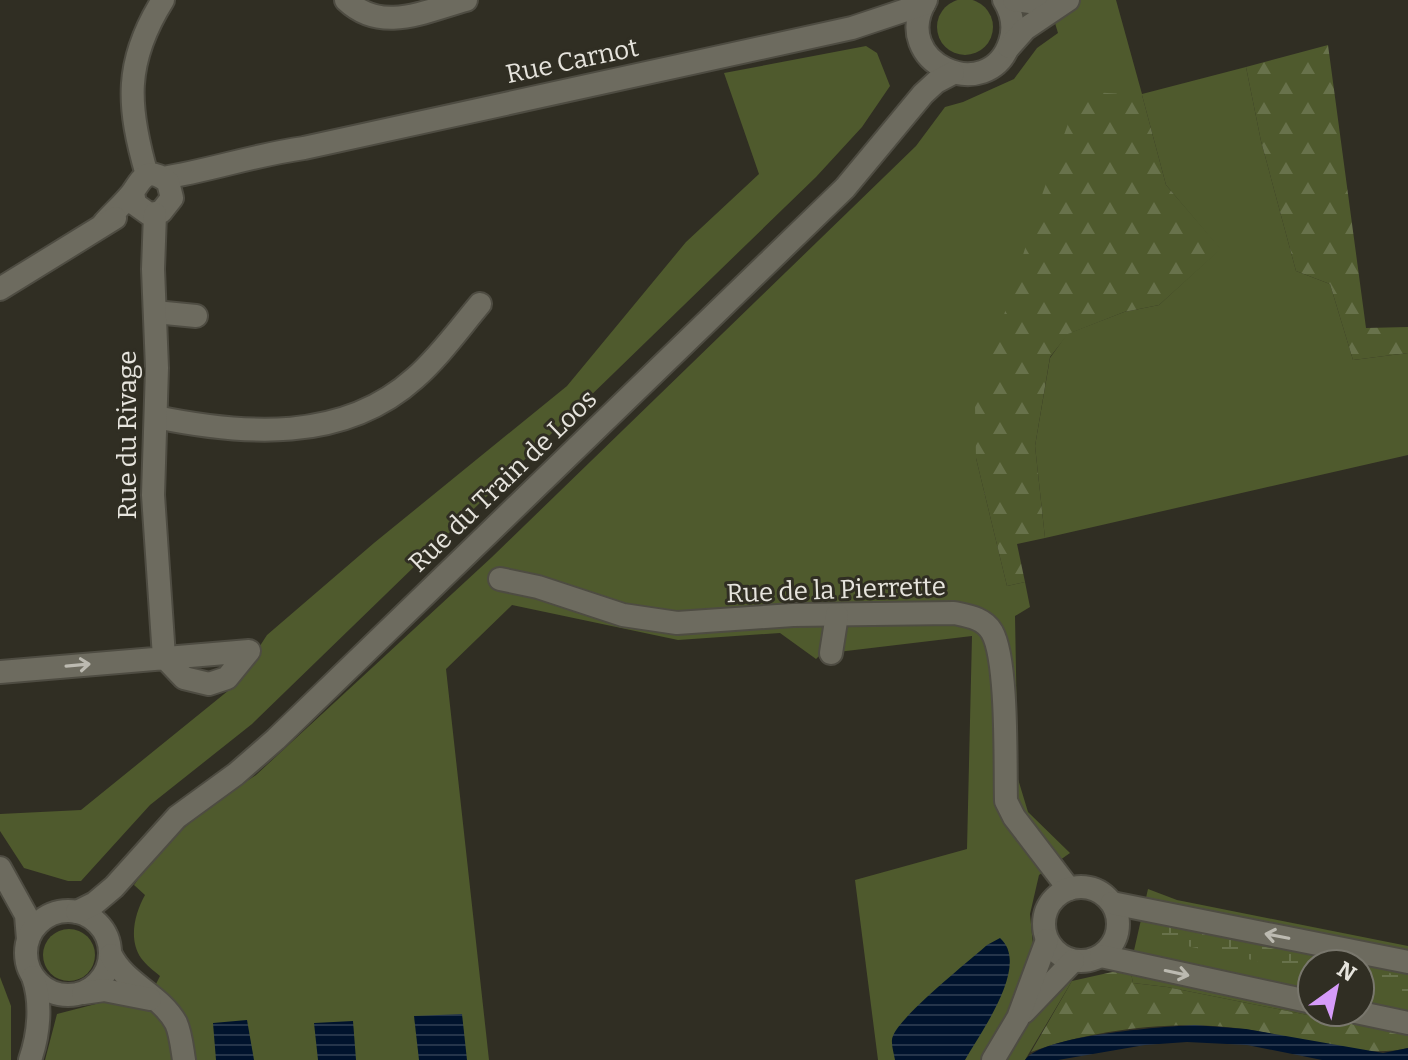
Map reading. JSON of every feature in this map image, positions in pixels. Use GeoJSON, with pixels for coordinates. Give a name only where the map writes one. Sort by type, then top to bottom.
{"type":"FeatureCollection","features":[{"type":"Feature","properties":{"kind":"street","name":"Rue du Rivage"},"geometry":{"type":"LineString","coordinates":[[0,672],[164,657],[154,514],[156,417],[151,194],[136,128],[133,75],[143,35],[163,0]]}},
{"type":"Feature","properties":{"kind":"street"},"geometry":{"type":"LineString","coordinates":[[346,0],[367,15],[385,19],[466,0]]}},
{"type":"Feature","properties":{"kind":"street"},"geometry":{"type":"LineString","coordinates":[[1004,0],[1012,24],[1008,47]]}},
{"type":"Feature","properties":{"kind":"street"},"geometry":{"type":"LineString","coordinates":[[1014,0],[1045,4],[1062,0]]}},
{"type":"Feature","properties":{"kind":"street"},"geometry":{"type":"LineString","coordinates":[[953,73],[971,74],[997,62],[1025,29],[1068,0]]}},
{"type":"Feature","properties":{"kind":"street","name":"Rue Carnot"},"geometry":{"type":"LineString","coordinates":[[0,289],[151,194],[208,181],[304,148],[852,28],[925,2]]}},
{"type":"Feature","properties":{"kind":"street","name":"Rue du Train de Loos"},"geometry":{"type":"LineString","coordinates":[[903,118],[916,90],[922,47],[918,19],[925,2]]}},
{"type":"Feature","properties":{"kind":"street","name":"Rue Carnot"},"geometry":{"type":"LineString","coordinates":[[852,28],[889,28],[912,36],[937,65],[953,73]]}},
{"type":"Feature","properties":{"kind":"street","name":"Rue du Train de Loos"},"geometry":{"type":"LineString","coordinates":[[68,912],[103,897],[177,817],[236,774],[276,739],[802,230],[857,175],[930,87],[953,73]]}},
{"type":"Feature","properties":{"kind":"street"},"geometry":{"type":"LineString","coordinates":[[156,417],[202,426],[253,430],[315,427],[340,420],[369,408],[415,379],[480,304]]}},
{"type":"Feature","properties":{"kind":"street"},"geometry":{"type":"LineString","coordinates":[[155,312],[196,316]]}},
{"type":"Feature","properties":{"kind":"street","name":"Rue de la Pierrette"},"geometry":{"type":"LineString","coordinates":[[500,579],[538,587],[623,615],[677,623],[793,615],[954,613],[964,626],[976,618],[992,632],[1000,656],[1006,801],[1014,817],[1069,889]]}},
{"type":"Feature","properties":{"kind":"street"},"geometry":{"type":"LineString","coordinates":[[831,653],[837,615]]}},
{"type":"Feature","properties":{"kind":"street","name":"Rue du Train de Loos"},"geometry":{"type":"LineString","coordinates":[[110,950],[111,913],[130,870]]}},
{"type":"Feature","properties":{"kind":"street"},"geometry":{"type":"LineString","coordinates":[[3,872],[30,895],[68,912],[92,918],[100,925],[120,970],[164,1008],[176,1023],[184,1060]]}},
{"type":"Feature","properties":{"kind":"street"},"geometry":{"type":"LineString","coordinates":[[3,872],[26,915],[27,958],[39,998],[35,1046]]}},
{"type":"Feature","properties":{"kind":"street"},"geometry":{"type":"LineString","coordinates":[[1112,903],[1118,926],[1110,948],[1101,956],[1073,961],[1062,957],[1047,940],[1043,928],[1049,904],[1069,889],[1081,887],[1093,889],[1112,903],[1408,962]]}},
{"type":"Feature","properties":{"kind":"street"},"geometry":{"type":"LineString","coordinates":[[28,939],[38,923],[68,912]]}},
{"type":"Feature","properties":{"kind":"street"},"geometry":{"type":"LineString","coordinates":[[993,1060],[1018,1018],[1047,940]]}},
{"type":"Feature","properties":{"kind":"street"},"geometry":{"type":"LineString","coordinates":[[35,1046],[77,994],[93,987],[104,976],[110,950]]}},
{"type":"Feature","properties":{"kind":"street"},"geometry":{"type":"LineString","coordinates":[[1101,956],[1296,999]]}},
{"type":"Feature","properties":{"kind":"street"},"geometry":{"type":"LineString","coordinates":[[1018,1018],[1073,961]]}},
{"type":"Feature","properties":{"kind":"street"},"geometry":{"type":"LineString","coordinates":[[33,977],[47,989],[77,994],[114,991],[155,1001]]}},
{"type":"Feature","properties":{"kind":"street"},"geometry":{"type":"LineString","coordinates":[[1376,1016],[1408,1023]]}},
{"type":"Feature","properties":{"kind":"green space"},"geometry":{"type":"Polygon","coordinates":[[[965,-1],[985,7],[993,27],[985,47],[965,55],[945,47],[937,27],[945,7],[965,-1]]]}},
{"type":"Feature","properties":{"kind":"green space"},"geometry":{"type":"Polygon","coordinates":[[[1048,0],[1116,0],[1142,94],[1246,67],[1261,141],[1296,271],[1330,284],[1353,360],[1408,353],[1408,455],[1045,538],[1035,446],[1050,358],[1067,334],[1124,312],[1159,305],[1220,249],[1166,185],[1142,95],[976,458],[1007,586],[1025,582],[1030,607],[1015,616],[1018,779],[1028,812],[1070,853],[1039,875],[1030,914],[1034,955],[1072,981],[1025,1060],[878,1060],[855,880],[967,849],[972,636],[821,654],[816,659],[780,633],[678,640],[512,605],[446,669],[489,1060],[45,1060],[57,1014],[115,999],[143,1010],[160,976],[137,951],[134,934],[136,918],[145,895],[134,885],[174,837],[256,775],[492,557],[916,146],[945,107],[1014,79],[1037,48],[1058,33],[1048,0]]]}},
{"type":"Feature","properties":{"kind":"green space"},"geometry":{"type":"Polygon","coordinates":[[[1328,45],[1366,328],[1408,327],[1408,353],[1353,360],[1330,284],[1296,271],[1261,141],[1246,67],[1328,45]]]}},
{"type":"Feature","properties":{"kind":"green space"},"geometry":{"type":"Polygon","coordinates":[[[866,46],[877,53],[890,86],[862,127],[816,177],[252,724],[150,805],[81,881],[68,881],[24,868],[0,831],[0,814],[81,810],[234,686],[267,635],[374,543],[567,386],[686,242],[759,174],[724,73],[866,46]]]}},
{"type":"Feature","properties":{"kind":"green space"},"geometry":{"type":"Polygon","coordinates":[[[1079,94],[1142,95],[1166,185],[1221,249],[1159,305],[1124,312],[1068,334],[1050,357],[1035,446],[1045,538],[1017,544],[1025,582],[1007,586],[976,458],[975,406],[1043,192],[1079,94]]]}},
{"type":"Feature","properties":{"kind":"green space"},"geometry":{"type":"Polygon","coordinates":[[[1148,889],[1177,900],[1408,946],[1408,1035],[1373,1028],[1376,1028],[1376,948],[1296,948],[1296,1013],[1133,983],[1130,968],[1148,889]]]}},
{"type":"Feature","properties":{"kind":"green space"},"geometry":{"type":"Polygon","coordinates":[[[1153,923],[1296,953],[1296,970],[1150,938],[1153,923]]]}},
{"type":"Feature","properties":{"kind":"green space"},"geometry":{"type":"Polygon","coordinates":[[[69,929],[87,937],[95,955],[87,973],[69,981],[51,973],[43,955],[51,937],[69,929]]]}},
{"type":"Feature","properties":{"kind":"green space"},"geometry":{"type":"Polygon","coordinates":[[[1130,968],[1133,983],[1296,1013],[1296,1028],[1373,1028],[1408,1035],[1408,1048],[1389,1051],[1348,1049],[1244,1029],[1192,1025],[1108,1032],[1031,1052],[1072,981],[1130,968]]]}},
{"type":"Feature","properties":{"kind":"green space"},"geometry":{"type":"Polygon","coordinates":[[[1376,970],[1408,977],[1408,994],[1376,987],[1376,970]]]}},
{"type":"Feature","properties":{"kind":"green space"},"geometry":{"type":"Polygon","coordinates":[[[0,977],[11,1006],[11,1060],[0,1060],[0,977]]]}},
{"type":"Feature","properties":{"kind":"water"},"geometry":{"type":"Polygon","coordinates":[[[1000,938],[1008,950],[1010,965],[1007,981],[991,1017],[965,1060],[895,1060],[892,1038],[908,1015],[987,945],[1000,938]]]}},
{"type":"Feature","properties":{"kind":"water"},"geometry":{"type":"Polygon","coordinates":[[[462,1014],[467,1060],[419,1060],[414,1016],[462,1014]]]}},
{"type":"Feature","properties":{"kind":"water"},"geometry":{"type":"Polygon","coordinates":[[[247,1020],[254,1060],[216,1060],[213,1023],[247,1020]]]}},
{"type":"Feature","properties":{"kind":"water"},"geometry":{"type":"Polygon","coordinates":[[[353,1021],[356,1060],[318,1060],[314,1023],[353,1021]]]}},
{"type":"Feature","properties":{"kind":"water"},"geometry":{"type":"Polygon","coordinates":[[[1194,1025],[1246,1029],[1383,1053],[1408,1048],[1408,1060],[1322,1060],[1247,1045],[1187,1042],[1145,1045],[1058,1060],[1025,1060],[1036,1051],[1077,1038],[1194,1025]]]}}]}
